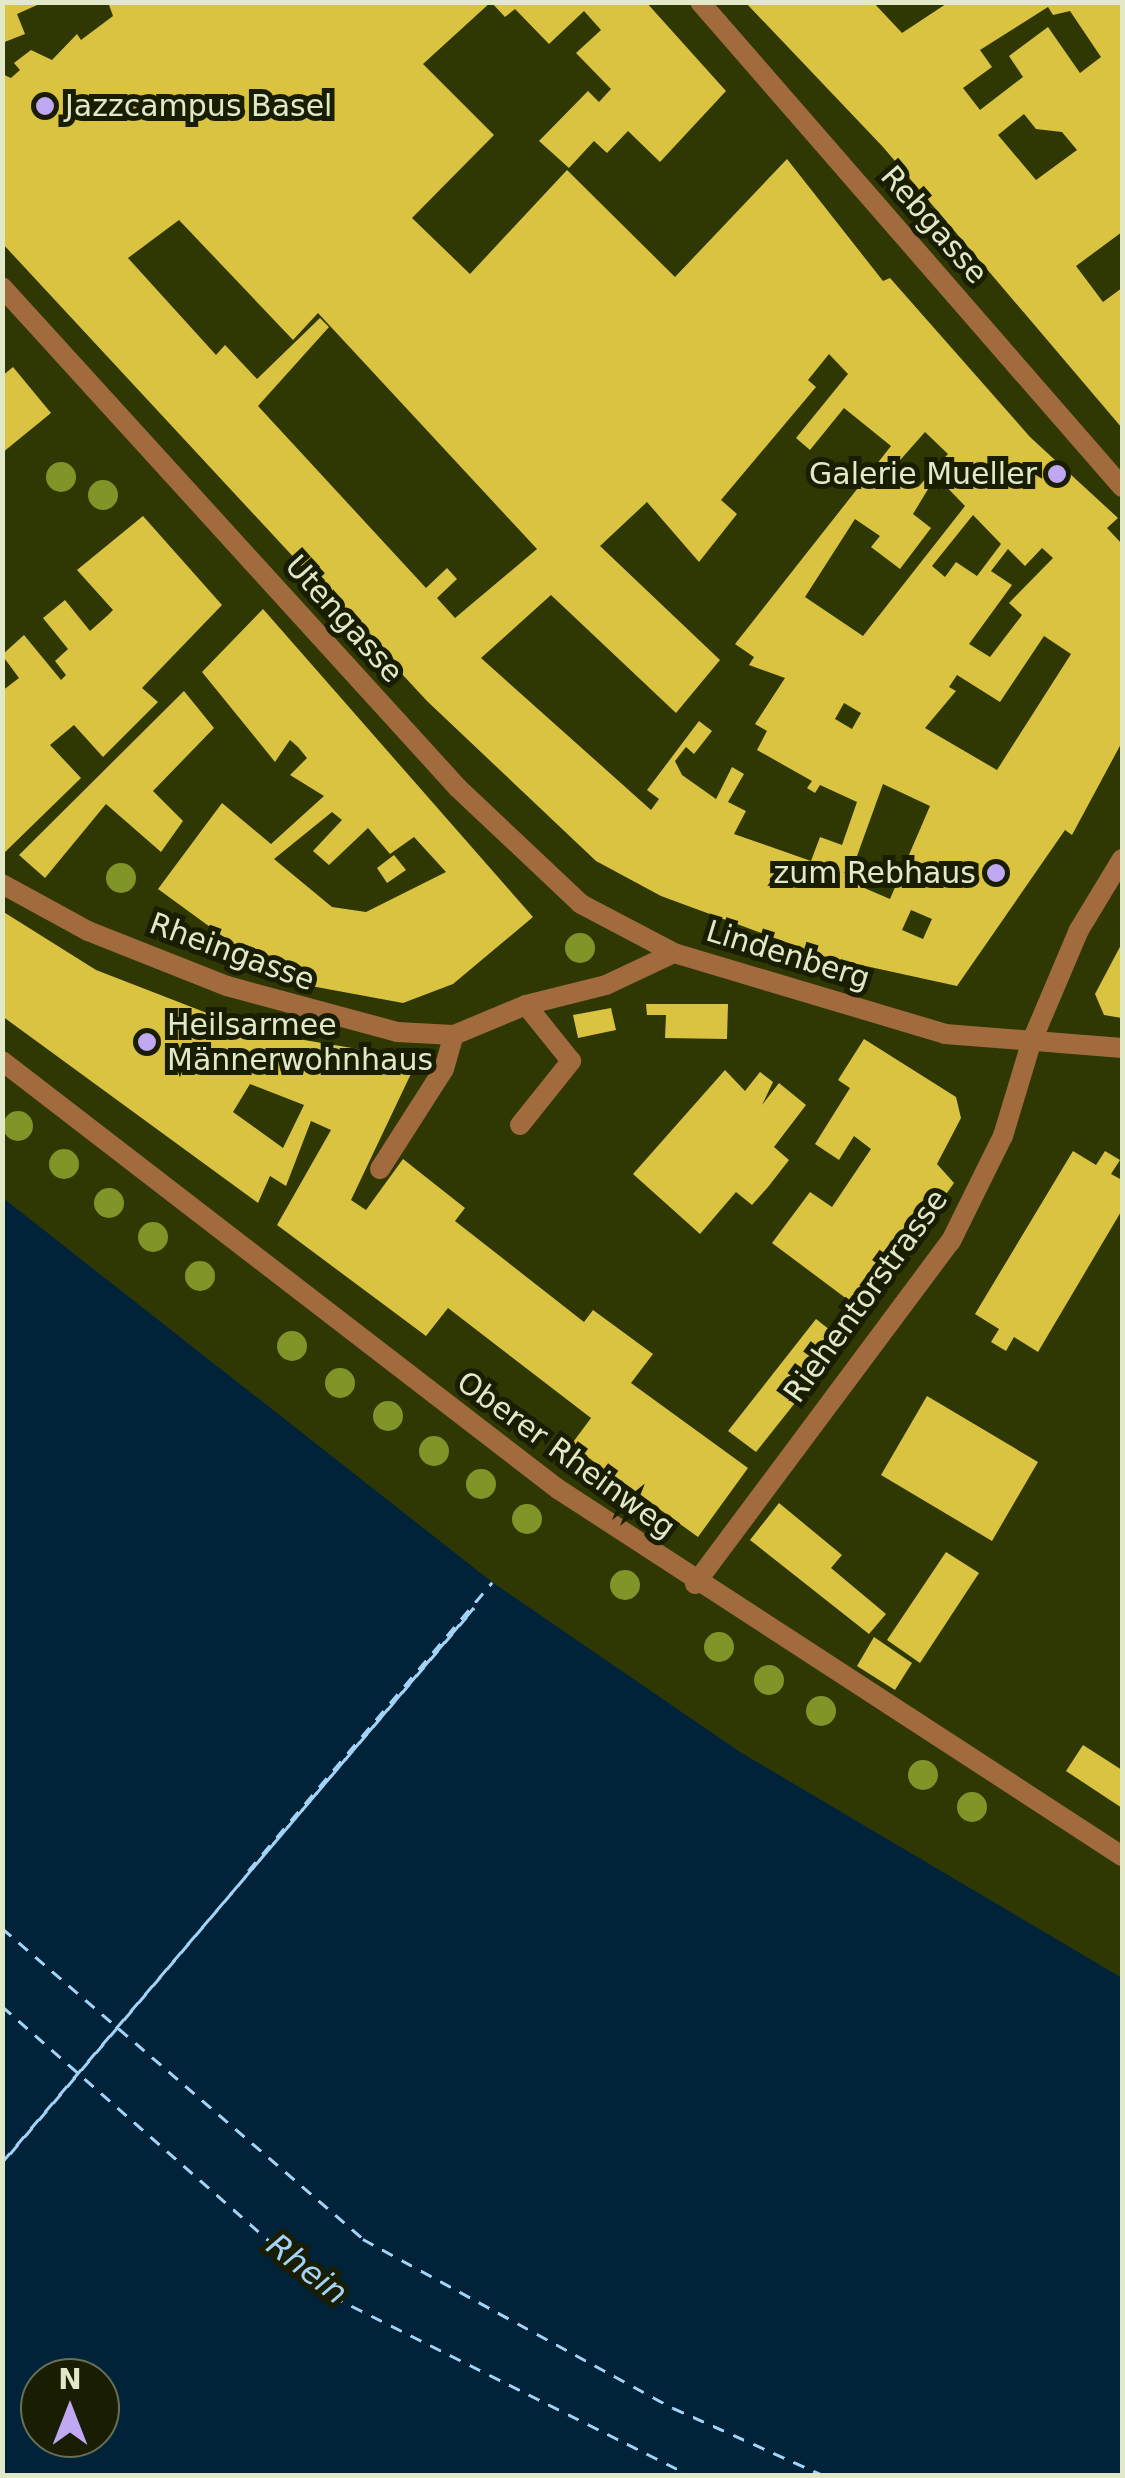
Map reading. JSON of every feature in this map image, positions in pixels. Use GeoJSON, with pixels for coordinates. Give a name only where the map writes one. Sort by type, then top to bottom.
{"type":"FeatureCollection","features":[{"type":"Feature","properties":{"kind":"street","name":"Rebgasse"},"geometry":{"type":"LineString","coordinates":[[700,2],[1122,487]]}},
{"type":"Feature","properties":{"kind":"street","name":"Utengasse"},"geometry":{"type":"LineString","coordinates":[[2,287],[517,848],[581,904],[674,952]]}},
{"type":"Feature","properties":{"kind":"street","name":"Riehentorstrasse"},"geometry":{"type":"LineString","coordinates":[[695,1584],[951,1241],[1004,1136],[1031,1043],[1080,930],[1122,860]]}},
{"type":"Feature","properties":{"kind":"street","name":"Rheingasse"},"geometry":{"type":"LineString","coordinates":[[2,884],[88,931],[301,1012],[454,1036]]}},
{"type":"Feature","properties":{"kind":"street","name":"Lindenberg"},"geometry":{"type":"LineString","coordinates":[[454,1036],[526,1005],[606,985],[674,952],[946,1034],[1122,1048]]}},
{"type":"Feature","properties":{"kind":"street"},"geometry":{"type":"LineString","coordinates":[[520,1126],[572,1061],[526,1005]]}},
{"type":"Feature","properties":{"kind":"street"},"geometry":{"type":"LineString","coordinates":[[380,1170],[444,1068],[454,1036]]}},
{"type":"Feature","properties":{"kind":"street","name":"Oberer Rheinweg"},"geometry":{"type":"LineString","coordinates":[[2,1062],[481,1433],[695,1584],[1122,1856]]}},
{"type":"Feature","properties":{"kind":"water","name":"Rhein"},"geometry":{"type":"Polygon","coordinates":[[[3,1198],[492,1582],[740,1752],[1122,1978],[1122,2475],[3,2475],[3,1198]]]}},
{"type":"Feature","properties":{"kind":"building","name":"Jazzcampus Basel"},"geometry":{"type":"Polygon","coordinates":[[[2,2],[44,2],[17,14],[25,34],[2,43],[2,2]]]}},
{"type":"Feature","properties":{"kind":"building"},"geometry":{"type":"Polygon","coordinates":[[[108,2],[491,2],[423,64],[494,135],[412,218],[470,274],[567,170],[675,277],[787,159],[883,281],[890,278],[1030,437],[1118,518],[1107,528],[1122,544],[1122,742],[1072,835],[1065,830],[957,986],[829,958],[661,896],[596,861],[427,701],[2,243],[2,74],[11,78],[20,70],[14,63],[31,50],[52,60],[77,34],[81,40],[113,16],[108,2]],[[179,220],[128,258],[216,355],[225,345],[257,379],[320,318],[329,327],[258,406],[426,588],[447,568],[457,579],[437,598],[455,618],[537,549],[318,313],[293,340],[179,220]],[[829,354],[808,380],[816,387],[721,500],[737,514],[699,562],[647,502],[600,546],[720,660],[676,713],[551,595],[481,658],[651,810],[659,799],[647,790],[699,721],[712,731],[694,754],[686,747],[675,761],[682,775],[716,799],[732,767],[744,774],[728,802],[746,811],[734,834],[811,861],[820,837],[842,845],[857,802],[820,785],[815,793],[807,788],[812,781],[757,750],[767,731],[755,724],[785,678],[749,665],[754,657],[735,644],[891,446],[844,408],[810,450],[796,438],[848,374],[829,354]],[[925,432],[887,475],[903,487],[911,478],[920,485],[948,454],[925,432]],[[936,476],[913,514],[931,528],[900,569],[871,547],[880,536],[855,519],[805,597],[863,636],[965,506],[936,476]],[[973,515],[932,566],[945,577],[956,562],[977,576],[1001,544],[973,515]],[[1042,548],[1025,566],[1008,549],[991,571],[1012,585],[969,644],[990,657],[1022,615],[1009,603],[1053,558],[1042,548]],[[1044,636],[1000,702],[957,675],[949,687],[956,691],[925,728],[997,770],[1071,654],[1044,636]],[[844,703],[835,719],[852,729],[861,713],[844,703]],[[883,784],[848,881],[890,899],[930,806],[883,784]],[[911,910],[902,930],[923,939],[932,919],[911,910]]]}},
{"type":"Feature","properties":{"kind":"building"},"geometry":{"type":"Polygon","coordinates":[[[491,2],[646,2],[726,91],[660,162],[628,131],[607,153],[594,141],[569,168],[539,141],[588,91],[599,102],[611,89],[576,53],[601,30],[584,11],[549,44],[515,9],[505,17],[491,2]]]}},
{"type":"Feature","properties":{"kind":"building"},"geometry":{"type":"Polygon","coordinates":[[[745,2],[873,2],[902,33],[949,2],[1122,2],[1122,232],[1076,266],[1103,302],[1122,288],[1122,428],[883,147],[745,2]],[[1048,7],[980,50],[992,67],[963,88],[980,110],[1023,77],[1009,56],[1048,27],[1080,73],[1101,57],[1070,11],[1053,15],[1048,7]],[[1024,114],[998,135],[1036,180],[1077,150],[1062,132],[1036,129],[1024,114]]]}},
{"type":"Feature","properties":{"kind":"building"},"geometry":{"type":"Polygon","coordinates":[[[13,367],[51,413],[2,453],[2,376],[13,367]]]}},
{"type":"Feature","properties":{"kind":"building"},"geometry":{"type":"Polygon","coordinates":[[[143,516],[222,605],[142,688],[158,702],[103,757],[74,725],[50,745],[81,778],[2,855],[2,691],[19,678],[2,655],[24,635],[61,680],[66,675],[55,661],[68,649],[43,618],[65,600],[90,631],[113,610],[77,570],[143,516]]]}},
{"type":"Feature","properties":{"kind":"building"},"geometry":{"type":"Polygon","coordinates":[[[263,609],[533,917],[453,984],[403,1003],[284,981],[158,889],[222,803],[271,844],[324,796],[290,775],[307,758],[298,747],[290,740],[275,762],[202,672],[263,609]],[[332,812],[274,859],[332,907],[366,912],[446,872],[414,837],[390,854],[368,828],[329,865],[313,851],[342,820],[332,812]]]}},
{"type":"Feature","properties":{"kind":"building"},"geometry":{"type":"Polygon","coordinates":[[[184,691],[214,728],[153,791],[183,821],[161,852],[106,804],[45,878],[19,855],[184,691]]]}},
{"type":"Feature","properties":{"kind":"building"},"geometry":{"type":"Polygon","coordinates":[[[394,855],[406,870],[387,883],[377,868],[394,855]]]}},
{"type":"Feature","properties":{"kind":"building"},"geometry":{"type":"Polygon","coordinates":[[[2,911],[96,970],[256,1032],[418,1059],[351,1200],[366,1210],[403,1159],[465,1208],[455,1221],[584,1322],[593,1310],[653,1354],[631,1383],[748,1468],[698,1537],[571,1445],[591,1418],[448,1308],[426,1336],[277,1225],[331,1130],[311,1121],[286,1186],[270,1176],[258,1203],[2,1016],[2,911]],[[250,1084],[233,1112],[283,1148],[304,1105],[250,1084]]]}},
{"type":"Feature","properties":{"kind":"building"},"geometry":{"type":"Polygon","coordinates":[[[1122,943],[1122,1018],[1104,1015],[1095,994],[1122,943]]]}},
{"type":"Feature","properties":{"kind":"building"},"geometry":{"type":"Polygon","coordinates":[[[646,1004],[728,1004],[727,1039],[665,1038],[666,1015],[647,1015],[646,1004]]]}},
{"type":"Feature","properties":{"kind":"building"},"geometry":{"type":"Polygon","coordinates":[[[611,1008],[616,1030],[578,1038],[573,1015],[611,1008]]]}},
{"type":"Feature","properties":{"kind":"building"},"geometry":{"type":"Polygon","coordinates":[[[864,1039],[956,1097],[961,1118],[937,1164],[954,1183],[863,1311],[772,1243],[810,1192],[832,1207],[871,1149],[854,1136],[839,1160],[815,1144],[850,1088],[838,1080],[864,1039]]]}},
{"type":"Feature","properties":{"kind":"building"},"geometry":{"type":"Polygon","coordinates":[[[725,1070],[745,1091],[760,1072],[773,1082],[762,1105],[779,1083],[806,1105],[774,1147],[789,1160],[768,1187],[752,1205],[736,1192],[700,1234],[633,1174],[725,1070]]]}},
{"type":"Feature","properties":{"kind":"building"},"geometry":{"type":"Polygon","coordinates":[[[1073,1151],[1096,1165],[1105,1151],[1120,1160],[1111,1174],[1122,1180],[1122,1210],[1038,1352],[1014,1337],[1006,1351],[991,1342],[999,1329],[975,1314],[1073,1151]]]}},
{"type":"Feature","properties":{"kind":"building"},"geometry":{"type":"Polygon","coordinates":[[[816,1319],[844,1341],[756,1452],[728,1431],[816,1319]]]}},
{"type":"Feature","properties":{"kind":"building"},"geometry":{"type":"Polygon","coordinates":[[[927,1396],[1038,1462],[992,1541],[881,1475],[927,1396]]]}},
{"type":"Feature","properties":{"kind":"building"},"geometry":{"type":"Polygon","coordinates":[[[779,1503],[842,1555],[831,1568],[886,1614],[869,1634],[750,1540],[779,1503]]]}},
{"type":"Feature","properties":{"kind":"building"},"geometry":{"type":"Polygon","coordinates":[[[946,1552],[979,1573],[920,1663],[887,1640],[946,1552]]]}},
{"type":"Feature","properties":{"kind":"building"},"geometry":{"type":"Polygon","coordinates":[[[874,1637],[912,1663],[895,1690],[857,1666],[874,1637]]]}},
{"type":"Feature","properties":{"kind":"building"},"geometry":{"type":"Polygon","coordinates":[[[1083,1745],[1122,1770],[1122,1808],[1066,1771],[1083,1745]]]}},
{"type":"Feature","properties":{"kind":"ferry route"},"geometry":{"type":"LineString","coordinates":[[248,1871],[492,1582]]}},
{"type":"Feature","properties":{"kind":"ferry route"},"geometry":{"type":"LineString","coordinates":[[2,2162],[474,1608],[2,2164]]}},
{"type":"Feature","properties":{"kind":"ferry route"},"geometry":{"type":"LineString","coordinates":[[2,1928],[363,2239],[673,2408],[825,2476]]}},
{"type":"Feature","properties":{"kind":"ferry route"},"geometry":{"type":"LineString","coordinates":[[2,2006],[332,2296],[692,2476]]}},
{"type":"Feature","properties":{"kind":"place","name":"Jazzcampus Basel"},"geometry":{"type":"Point","coordinates":[45,106]}},
{"type":"Feature","properties":{"kind":"place","name":"Galerie Mueller"},"geometry":{"type":"Point","coordinates":[1057,474]}},
{"type":"Feature","properties":{"kind":"place","name":"zum Rebhaus"},"geometry":{"type":"Point","coordinates":[996,873]}},
{"type":"Feature","properties":{"kind":"place","name":"Heilsarmee Männerwohnhaus"},"geometry":{"type":"Point","coordinates":[147,1042]}}]}
